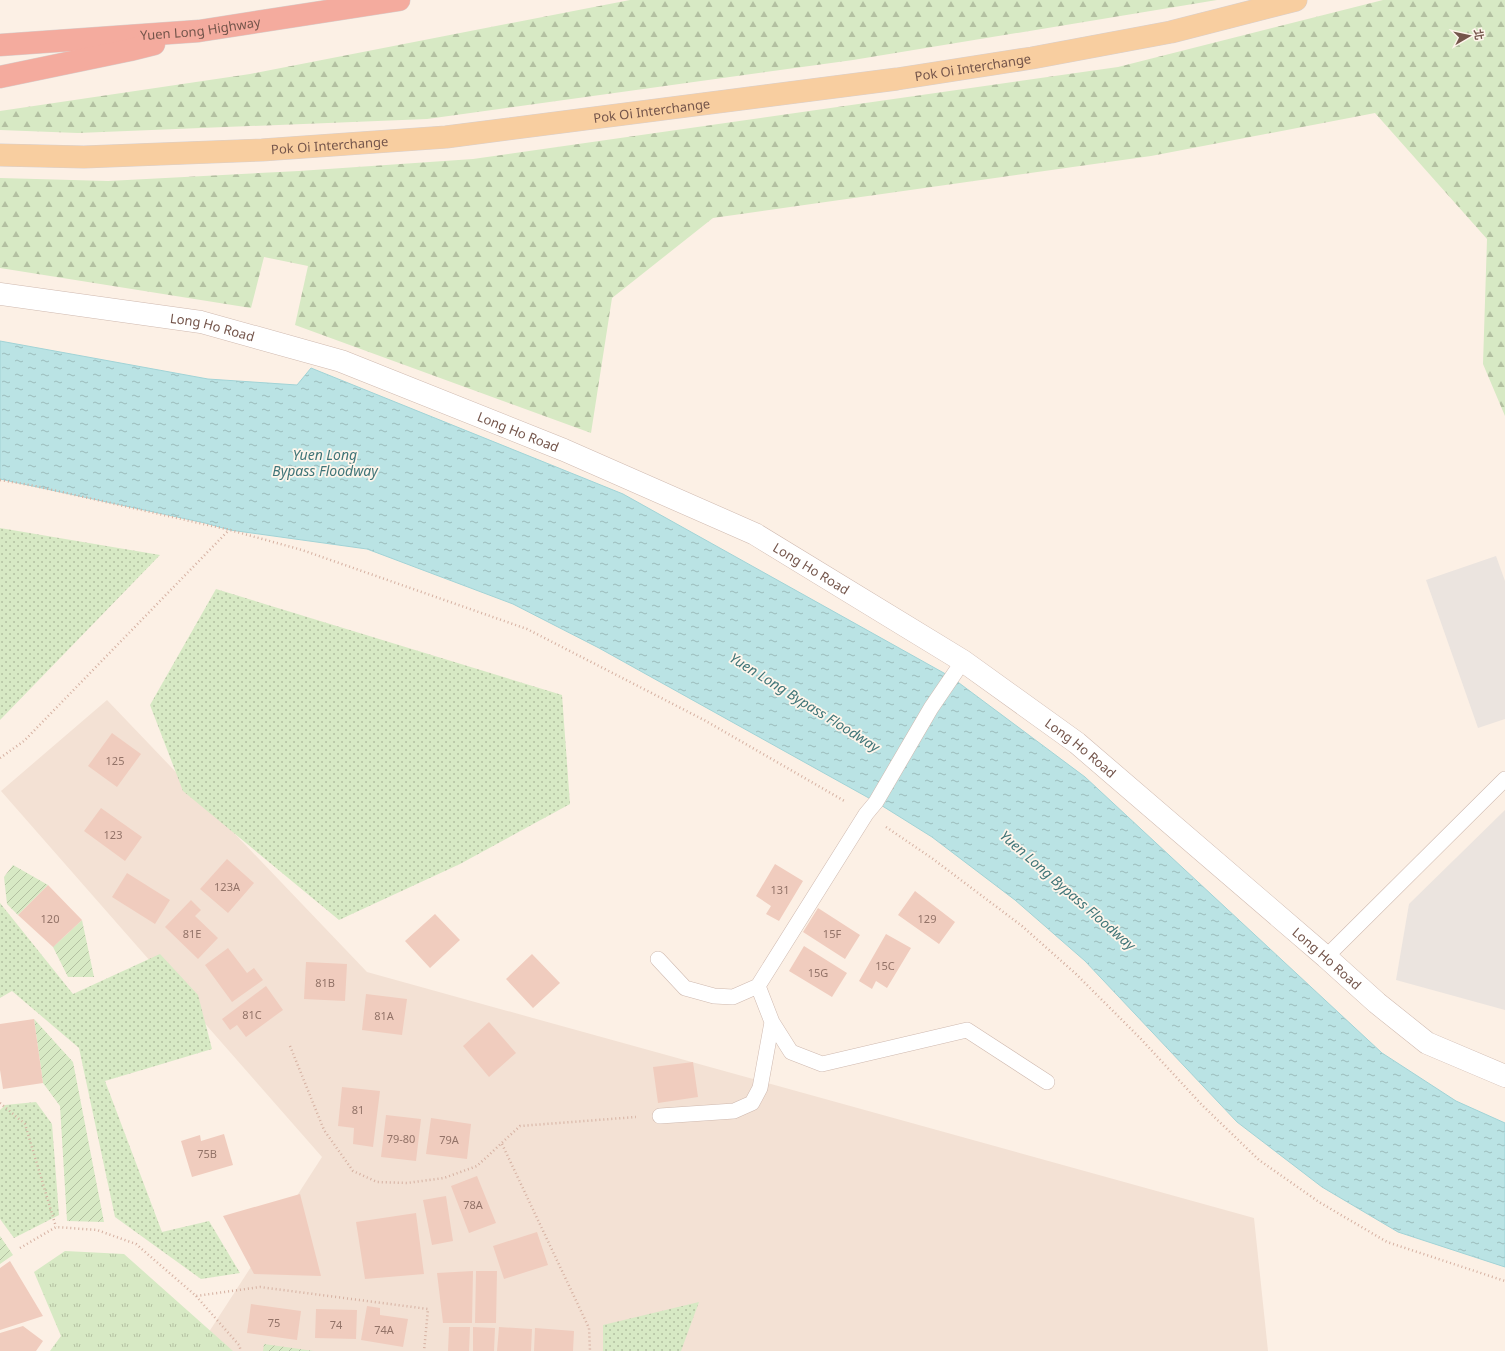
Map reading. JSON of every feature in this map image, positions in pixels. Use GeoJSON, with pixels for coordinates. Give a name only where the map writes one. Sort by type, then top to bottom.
{"type":"FeatureCollection","features":[{"type":"Feature","properties":{"kind":"highway","name":"Yuen Long Highway"},"geometry":{"type":"LineString","coordinates":[[0,45],[199,31],[399,0]]}},
{"type":"Feature","properties":{"kind":"highway"},"geometry":{"type":"LineString","coordinates":[[0,78],[130,50],[199,31]]}},
{"type":"Feature","properties":{"kind":"main road","name":"Pok Oi Interchange"},"geometry":{"type":"LineString","coordinates":[[0,155],[84,157],[262,150],[446,137],[897,79],[1032,58],[1171,32],[1296,0]]}},
{"type":"Feature","properties":{"kind":"street","name":"Long Ho Road"},"geometry":{"type":"LineString","coordinates":[[0,294],[201,322],[341,361],[564,450],[755,534],[963,661],[1077,743],[1326,957],[1377,1003],[1427,1042],[1505,1076]]}},
{"type":"Feature","properties":{"kind":"lane"},"geometry":{"type":"LineString","coordinates":[[658,959],[685,988],[714,996],[733,997],[758,986],[866,814],[876,802],[931,708],[963,661]]}},
{"type":"Feature","properties":{"kind":"lane"},"geometry":{"type":"LineString","coordinates":[[1326,957],[1505,779]]}},
{"type":"Feature","properties":{"kind":"lane"},"geometry":{"type":"LineString","coordinates":[[758,986],[772,1022],[791,1052],[822,1064],[967,1030],[1046,1082]]}},
{"type":"Feature","properties":{"kind":"lane"},"geometry":{"type":"LineString","coordinates":[[660,1116],[734,1111],[752,1103],[760,1088],[772,1022]]}},
{"type":"Feature","properties":{"kind":"path"},"geometry":{"type":"LineString","coordinates":[[0,480],[35,486],[230,530],[302,550],[527,629],[704,720],[866,814],[933,859],[1022,926],[1076,974],[1140,1038],[1202,1105],[1259,1160],[1320,1202],[1387,1242],[1505,1281]]}},
{"type":"Feature","properties":{"kind":"path"},"geometry":{"type":"LineString","coordinates":[[0,758],[24,740],[230,530]]}},
{"type":"Feature","properties":{"kind":"path"},"geometry":{"type":"LineString","coordinates":[[290,1046],[324,1130],[353,1171],[377,1182],[407,1183],[444,1178],[477,1166],[520,1126],[660,1116]]}},
{"type":"Feature","properties":{"kind":"path"},"geometry":{"type":"LineString","coordinates":[[0,1103],[25,1124],[56,1227]]}},
{"type":"Feature","properties":{"kind":"path"},"geometry":{"type":"LineString","coordinates":[[502,1144],[589,1328],[590,1351]]}},
{"type":"Feature","properties":{"kind":"path"},"geometry":{"type":"LineString","coordinates":[[20,1248],[56,1227],[97,1230],[136,1244],[196,1296],[239,1345],[242,1351]]}},
{"type":"Feature","properties":{"kind":"path"},"geometry":{"type":"LineString","coordinates":[[196,1296],[260,1287],[428,1309],[424,1351]]}},
{"type":"Feature","properties":{"kind":"shaded area"},"geometry":{"type":"Polygon","coordinates":[[[1496,556],[1505,581],[1505,719],[1478,728],[1426,580],[1496,556]]]}},
{"type":"Feature","properties":{"kind":"shaded area"},"geometry":{"type":"Polygon","coordinates":[[[107,700],[367,972],[1254,1218],[1268,1351],[201,1351],[207,1335],[322,1157],[1,791],[107,700]]]}},
{"type":"Feature","properties":{"kind":"shaded area"},"geometry":{"type":"Polygon","coordinates":[[[1505,810],[1505,1010],[1396,980],[1409,904],[1505,810]]]}},
{"type":"Feature","properties":{"kind":"green space"},"geometry":{"type":"Polygon","coordinates":[[[630,0],[1217,0],[853,60],[427,119],[78,133],[0,130],[0,111],[250,74],[630,0]]]}},
{"type":"Feature","properties":{"kind":"green space"},"geometry":{"type":"Polygon","coordinates":[[[1383,0],[1505,0],[1505,416],[1483,364],[1487,239],[1375,113],[1151,156],[713,218],[612,298],[591,433],[295,325],[308,266],[264,257],[251,308],[0,268],[0,178],[108,181],[299,171],[473,159],[1118,67],[1383,0]]]}},
{"type":"Feature","properties":{"kind":"green space"},"geometry":{"type":"Polygon","coordinates":[[[0,528],[160,555],[0,720],[0,528]]]}},
{"type":"Feature","properties":{"kind":"green space"},"geometry":{"type":"Polygon","coordinates":[[[216,589],[562,695],[570,804],[460,864],[339,920],[183,791],[150,705],[216,589]]]}},
{"type":"Feature","properties":{"kind":"green space"},"geometry":{"type":"Polygon","coordinates":[[[13,865],[48,885],[18,915],[7,904],[4,877],[13,865]]]}},
{"type":"Feature","properties":{"kind":"green space"},"geometry":{"type":"Polygon","coordinates":[[[0,903],[73,994],[160,954],[198,995],[212,1049],[105,1081],[162,1232],[209,1221],[240,1273],[201,1279],[115,1217],[79,1048],[12,991],[0,998],[0,903]]]}},
{"type":"Feature","properties":{"kind":"green space"},"geometry":{"type":"Polygon","coordinates":[[[82,920],[94,977],[68,977],[53,947],[82,920]]]}},
{"type":"Feature","properties":{"kind":"green space"},"geometry":{"type":"Polygon","coordinates":[[[34,1019],[73,1062],[104,1222],[67,1221],[60,1106],[43,1083],[34,1019]]]}},
{"type":"Feature","properties":{"kind":"green space"},"geometry":{"type":"Polygon","coordinates":[[[36,1102],[52,1124],[59,1215],[14,1238],[0,1219],[0,1110],[5,1105],[36,1102]]]}},
{"type":"Feature","properties":{"kind":"green space"},"geometry":{"type":"Polygon","coordinates":[[[0,1236],[13,1255],[0,1264],[0,1236]]]}},
{"type":"Feature","properties":{"kind":"green space"},"geometry":{"type":"Polygon","coordinates":[[[65,1251],[124,1254],[233,1351],[50,1351],[61,1336],[34,1272],[65,1251]]]}},
{"type":"Feature","properties":{"kind":"green space"},"geometry":{"type":"Polygon","coordinates":[[[699,1302],[681,1351],[603,1351],[603,1325],[699,1302]]]}},
{"type":"Feature","properties":{"kind":"green space"},"geometry":{"type":"Polygon","coordinates":[[[264,1344],[314,1351],[263,1351],[264,1344]]]}},
{"type":"Feature","properties":{"kind":"water","name":"Yuen Long Bypass Floodway"},"geometry":{"type":"Polygon","coordinates":[[[0,341],[208,379],[297,385],[311,368],[623,494],[951,677],[1085,777],[1382,1053],[1456,1101],[1505,1123],[1505,1267],[1398,1232],[1322,1187],[1237,1122],[1085,961],[1015,900],[932,837],[876,802],[599,648],[513,604],[367,549],[230,530],[205,523],[0,479],[0,341]]]}},
{"type":"Feature","properties":{"kind":"building"},"geometry":{"type":"Polygon","coordinates":[[[112,733],[141,754],[117,787],[88,766],[112,733]]]}},
{"type":"Feature","properties":{"kind":"building"},"geometry":{"type":"Polygon","coordinates":[[[101,808],[142,837],[125,861],[84,831],[101,808]]]}},
{"type":"Feature","properties":{"kind":"building"},"geometry":{"type":"Polygon","coordinates":[[[227,859],[254,883],[228,913],[200,889],[227,859]]]}},
{"type":"Feature","properties":{"kind":"building"},"geometry":{"type":"Polygon","coordinates":[[[775,864],[803,881],[779,921],[766,914],[771,906],[756,896],[775,864]]]}},
{"type":"Feature","properties":{"kind":"building"},"geometry":{"type":"Polygon","coordinates":[[[127,873],[170,900],[155,924],[112,897],[127,873]]]}},
{"type":"Feature","properties":{"kind":"building"},"geometry":{"type":"Polygon","coordinates":[[[48,885],[82,920],[53,947],[18,915],[48,885]]]}},
{"type":"Feature","properties":{"kind":"building"},"geometry":{"type":"Polygon","coordinates":[[[915,891],[955,922],[939,944],[898,915],[915,891]]]}},
{"type":"Feature","properties":{"kind":"building"},"geometry":{"type":"Polygon","coordinates":[[[191,900],[201,910],[195,916],[218,938],[198,959],[165,927],[191,900]]]}},
{"type":"Feature","properties":{"kind":"building"},"geometry":{"type":"Polygon","coordinates":[[[818,908],[860,935],[845,959],[803,932],[818,908]]]}},
{"type":"Feature","properties":{"kind":"building"},"geometry":{"type":"Polygon","coordinates":[[[435,914],[460,940],[430,968],[405,941],[435,914]]]}},
{"type":"Feature","properties":{"kind":"building"},"geometry":{"type":"Polygon","coordinates":[[[886,934],[911,948],[887,988],[876,981],[872,989],[859,981],[886,934]]]}},
{"type":"Feature","properties":{"kind":"building"},"geometry":{"type":"Polygon","coordinates":[[[804,946],[847,973],[832,997],[789,971],[804,946]]]}},
{"type":"Feature","properties":{"kind":"building"},"geometry":{"type":"Polygon","coordinates":[[[228,948],[247,973],[254,968],[263,980],[232,1002],[205,965],[228,948]]]}},
{"type":"Feature","properties":{"kind":"building"},"geometry":{"type":"Polygon","coordinates":[[[532,954],[560,983],[533,1008],[506,979],[532,954]]]}},
{"type":"Feature","properties":{"kind":"building"},"geometry":{"type":"Polygon","coordinates":[[[306,962],[347,964],[345,1001],[304,999],[306,962]]]}},
{"type":"Feature","properties":{"kind":"building"},"geometry":{"type":"Polygon","coordinates":[[[266,986],[283,1010],[246,1037],[237,1025],[230,1030],[222,1019],[266,986]]]}},
{"type":"Feature","properties":{"kind":"building"},"geometry":{"type":"Polygon","coordinates":[[[366,994],[407,999],[402,1035],[362,1030],[366,994]]]}},
{"type":"Feature","properties":{"kind":"building"},"geometry":{"type":"Polygon","coordinates":[[[34,1019],[43,1083],[3,1089],[0,1070],[0,1024],[34,1019]]]}},
{"type":"Feature","properties":{"kind":"building"},"geometry":{"type":"Polygon","coordinates":[[[489,1022],[516,1053],[489,1077],[463,1046],[489,1022]]]}},
{"type":"Feature","properties":{"kind":"building"},"geometry":{"type":"Polygon","coordinates":[[[693,1062],[698,1097],[658,1103],[653,1067],[693,1062]]]}},
{"type":"Feature","properties":{"kind":"building"},"geometry":{"type":"Polygon","coordinates":[[[342,1087],[380,1091],[373,1147],[353,1144],[354,1128],[338,1126],[342,1087]]]}},
{"type":"Feature","properties":{"kind":"building"},"geometry":{"type":"Polygon","coordinates":[[[386,1115],[421,1119],[416,1161],[381,1157],[386,1115]]]}},
{"type":"Feature","properties":{"kind":"building"},"geometry":{"type":"Polygon","coordinates":[[[431,1118],[471,1124],[467,1159],[426,1154],[431,1118]]]}},
{"type":"Feature","properties":{"kind":"building"},"geometry":{"type":"Polygon","coordinates":[[[224,1134],[233,1165],[192,1177],[181,1141],[200,1135],[201,1141],[224,1134]]]}},
{"type":"Feature","properties":{"kind":"building"},"geometry":{"type":"Polygon","coordinates":[[[477,1176],[496,1223],[469,1233],[451,1186],[477,1176]]]}},
{"type":"Feature","properties":{"kind":"building"},"geometry":{"type":"Polygon","coordinates":[[[300,1194],[321,1276],[254,1274],[223,1216],[300,1194]]]}},
{"type":"Feature","properties":{"kind":"building"},"geometry":{"type":"Polygon","coordinates":[[[446,1196],[453,1241],[432,1245],[423,1200],[446,1196]]]}},
{"type":"Feature","properties":{"kind":"building"},"geometry":{"type":"Polygon","coordinates":[[[416,1213],[424,1274],[365,1279],[356,1222],[416,1213]]]}},
{"type":"Feature","properties":{"kind":"building"},"geometry":{"type":"Polygon","coordinates":[[[537,1232],[548,1265],[504,1279],[493,1246],[537,1232]]]}},
{"type":"Feature","properties":{"kind":"building"},"geometry":{"type":"Polygon","coordinates":[[[10,1261],[43,1316],[0,1330],[0,1268],[10,1261]]]}},
{"type":"Feature","properties":{"kind":"building"},"geometry":{"type":"Polygon","coordinates":[[[473,1271],[472,1323],[443,1323],[437,1273],[473,1271]]]}},
{"type":"Feature","properties":{"kind":"building"},"geometry":{"type":"Polygon","coordinates":[[[476,1271],[497,1271],[496,1323],[475,1323],[476,1271]]]}},
{"type":"Feature","properties":{"kind":"building"},"geometry":{"type":"Polygon","coordinates":[[[251,1304],[301,1311],[297,1340],[247,1333],[251,1304]]]}},
{"type":"Feature","properties":{"kind":"building"},"geometry":{"type":"Polygon","coordinates":[[[367,1306],[380,1308],[380,1315],[408,1319],[403,1347],[361,1340],[367,1306]]]}},
{"type":"Feature","properties":{"kind":"building"},"geometry":{"type":"Polygon","coordinates":[[[316,1309],[357,1310],[356,1339],[315,1338],[316,1309]]]}},
{"type":"Feature","properties":{"kind":"building"},"geometry":{"type":"Polygon","coordinates":[[[23,1326],[43,1341],[36,1351],[0,1351],[0,1333],[23,1326]]]}},
{"type":"Feature","properties":{"kind":"building"},"geometry":{"type":"Polygon","coordinates":[[[449,1327],[470,1327],[469,1351],[448,1351],[449,1327]]]}},
{"type":"Feature","properties":{"kind":"building"},"geometry":{"type":"Polygon","coordinates":[[[473,1327],[495,1328],[494,1351],[473,1351],[473,1327]]]}},
{"type":"Feature","properties":{"kind":"building"},"geometry":{"type":"Polygon","coordinates":[[[499,1327],[532,1329],[531,1351],[497,1351],[499,1327]]]}},
{"type":"Feature","properties":{"kind":"building"},"geometry":{"type":"Polygon","coordinates":[[[535,1328],[574,1331],[573,1351],[534,1351],[535,1328]]]}}]}
